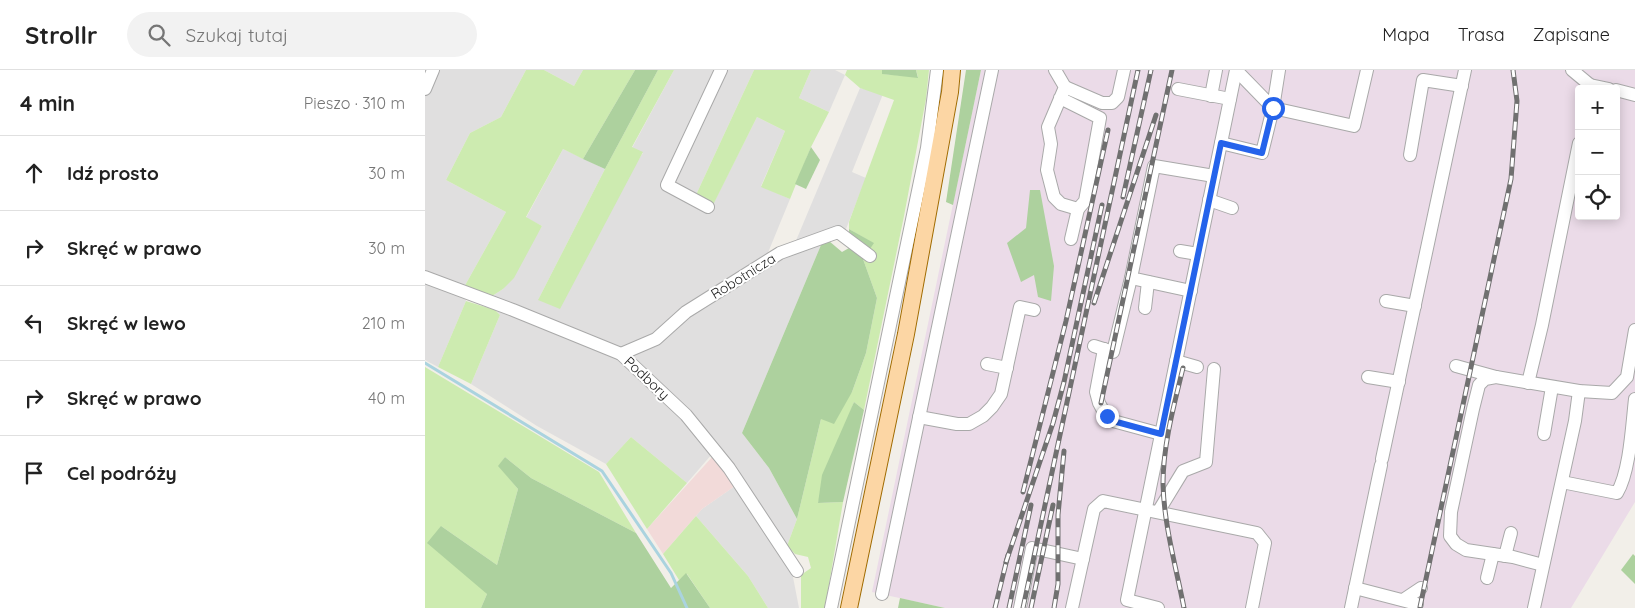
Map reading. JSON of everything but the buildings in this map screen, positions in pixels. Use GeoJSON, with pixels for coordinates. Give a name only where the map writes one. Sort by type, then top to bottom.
{"type":"FeatureCollection","features":[{"type":"Feature","properties":{"kind":"main road"},"geometry":{"type":"LineString","coordinates":[[849,608],[910,314],[950,92],[952,70]]}},
{"type":"Feature","properties":{"kind":"street"},"geometry":{"type":"LineString","coordinates":[[425,89],[433,70]]}},
{"type":"Feature","properties":{"kind":"street"},"geometry":{"type":"LineString","coordinates":[[708,208],[667,185],[721,70]]}},
{"type":"Feature","properties":{"kind":"street"},"geometry":{"type":"LineString","coordinates":[[831,608],[925,158],[937,70]]}},
{"type":"Feature","properties":{"kind":"street"},"geometry":{"type":"LineString","coordinates":[[882,594],[991,70]]}},
{"type":"Feature","properties":{"kind":"street"},"geometry":{"type":"LineString","coordinates":[[1055,70],[1063,92],[1100,118],[1085,201],[1078,209],[1071,239]]}},
{"type":"Feature","properties":{"kind":"street"},"geometry":{"type":"LineString","coordinates":[[1063,92],[1102,103],[1112,103],[1118,97],[1124,70]]}},
{"type":"Feature","properties":{"kind":"street"},"geometry":{"type":"LineString","coordinates":[[1158,608],[1126,604],[1152,511],[1161,434],[1198,254],[1199,232],[1209,200],[1236,70],[1273,108],[1354,126],[1367,70]]}},
{"type":"Feature","properties":{"kind":"street"},"geometry":{"type":"LineString","coordinates":[[1221,143],[1262,153],[1273,108],[1279,70]]}},
{"type":"Feature","properties":{"kind":"street"},"geometry":{"type":"LineString","coordinates":[[1351,608],[1465,70]]}},
{"type":"Feature","properties":{"kind":"street"},"geometry":{"type":"LineString","coordinates":[[1572,70],[1588,85]]}},
{"type":"Feature","properties":{"kind":"street"},"geometry":{"type":"LineString","coordinates":[[1211,96],[1213,74]]}},
{"type":"Feature","properties":{"kind":"street"},"geometry":{"type":"LineString","coordinates":[[1410,155],[1424,75],[1462,86]]}},
{"type":"Feature","properties":{"kind":"street"},"geometry":{"type":"LineString","coordinates":[[1178,89],[1230,100]]}},
{"type":"Feature","properties":{"kind":"street"},"geometry":{"type":"LineString","coordinates":[[1620,91],[1635,95]]}},
{"type":"Feature","properties":{"kind":"street"},"geometry":{"type":"LineString","coordinates":[[1063,92],[1048,127],[1051,144],[1047,170],[1054,197],[1061,204],[1078,209]]}},
{"type":"Feature","properties":{"kind":"street"},"geometry":{"type":"LineString","coordinates":[[1528,383],[1542,325],[1575,163]]}},
{"type":"Feature","properties":{"kind":"street"},"geometry":{"type":"LineString","coordinates":[[1161,434],[1113,421],[1107,416],[1099,403],[1096,392],[1099,348],[1113,352],[1131,278],[1154,166],[1214,176]]}},
{"type":"Feature","properties":{"kind":"street"},"geometry":{"type":"LineString","coordinates":[[1209,200],[1233,208]]}},
{"type":"Feature","properties":{"kind":"street","name":"Robotnicza"},"geometry":{"type":"LineString","coordinates":[[621,354],[656,340],[686,312],[780,253],[795,247],[838,232],[870,256]]}},
{"type":"Feature","properties":{"kind":"street"},"geometry":{"type":"LineString","coordinates":[[1179,251],[1198,254]]}},
{"type":"Feature","properties":{"kind":"street","name":"Podbory"},"geometry":{"type":"LineString","coordinates":[[425,277],[621,354],[686,415],[717,453],[729,468],[797,571]]}},
{"type":"Feature","properties":{"kind":"street"},"geometry":{"type":"LineString","coordinates":[[1131,278],[1191,291]]}},
{"type":"Feature","properties":{"kind":"street"},"geometry":{"type":"LineString","coordinates":[[1145,308],[1149,282]]}},
{"type":"Feature","properties":{"kind":"street"},"geometry":{"type":"LineString","coordinates":[[1386,301],[1415,306]]}},
{"type":"Feature","properties":{"kind":"street"},"geometry":{"type":"LineString","coordinates":[[919,417],[957,424],[969,424],[983,416],[1001,394],[1020,307],[1034,310]]}},
{"type":"Feature","properties":{"kind":"street"},"geometry":{"type":"LineString","coordinates":[[1612,393],[1627,377],[1635,330]]}},
{"type":"Feature","properties":{"kind":"street"},"geometry":{"type":"LineString","coordinates":[[1176,361],[1197,367]]}},
{"type":"Feature","properties":{"kind":"street"},"geometry":{"type":"LineString","coordinates":[[987,364],[1007,368]]}},
{"type":"Feature","properties":{"kind":"street"},"geometry":{"type":"LineString","coordinates":[[1456,366],[1496,377],[1528,383],[1579,391],[1612,393],[1635,399],[1627,460],[1617,493],[1562,482]]}},
{"type":"Feature","properties":{"kind":"street"},"geometry":{"type":"LineString","coordinates":[[1152,511],[1183,471],[1206,462],[1214,369]]}},
{"type":"Feature","properties":{"kind":"street"},"geometry":{"type":"LineString","coordinates":[[1368,377],[1399,382]]}},
{"type":"Feature","properties":{"kind":"street"},"geometry":{"type":"LineString","coordinates":[[1496,377],[1485,378],[1479,385],[1451,512],[1450,536],[1456,544],[1466,550],[1543,565]]}},
{"type":"Feature","properties":{"kind":"street"},"geometry":{"type":"LineString","coordinates":[[1544,434],[1552,387]]}},
{"type":"Feature","properties":{"kind":"street"},"geometry":{"type":"LineString","coordinates":[[1534,608],[1562,482],[1561,458],[1579,391]]}},
{"type":"Feature","properties":{"kind":"street"},"geometry":{"type":"LineString","coordinates":[[1072,608],[1094,509],[1103,501],[1257,533],[1265,543],[1252,608]]}},
{"type":"Feature","properties":{"kind":"street"},"geometry":{"type":"LineString","coordinates":[[1487,578],[1511,532]]}},
{"type":"Feature","properties":{"kind":"street"},"geometry":{"type":"LineString","coordinates":[[1020,608],[1032,548],[1083,560]]}},
{"type":"Feature","properties":{"kind":"street"},"geometry":{"type":"LineString","coordinates":[[1355,588],[1417,604]]}},
{"type":"Feature","properties":{"kind":"street"},"geometry":{"type":"LineString","coordinates":[[1403,600],[1421,588]]}},
{"type":"Feature","properties":{"kind":"shaded area"},"geometry":{"type":"Polygon","coordinates":[[[425,70],[526,70],[501,117],[470,133],[446,180],[506,212],[463,289],[466,301],[438,367],[425,360],[425,70]]]}},
{"type":"Feature","properties":{"kind":"shaded area"},"geometry":{"type":"Polygon","coordinates":[[[544,70],[583,70],[574,86],[544,70]]]}},
{"type":"Feature","properties":{"kind":"shaded area"},"geometry":{"type":"Polygon","coordinates":[[[674,70],[754,70],[695,197],[712,206],[757,117],[785,131],[761,186],[790,199],[765,260],[795,243],[860,88],[883,94],[852,172],[866,178],[844,234],[821,245],[742,433],[769,468],[797,519],[787,546],[799,608],[768,608],[748,576],[696,516],[702,509],[735,486],[712,454],[687,483],[631,437],[606,464],[537,426],[471,384],[500,315],[495,310],[486,307],[489,298],[503,289],[542,226],[526,218],[563,149],[605,169],[538,300],[643,153],[632,148],[674,70]]]}},
{"type":"Feature","properties":{"kind":"shaded area"},"geometry":{"type":"Polygon","coordinates":[[[811,70],[835,70],[845,75],[829,112],[799,98],[811,70]]]}},
{"type":"Feature","properties":{"kind":"shaded area"},"geometry":{"type":"Polygon","coordinates":[[[981,70],[1635,70],[1635,502],[1571,608],[945,608],[872,592],[981,70]]]}},
{"type":"Feature","properties":{"kind":"shaded area"},"geometry":{"type":"Polygon","coordinates":[[[714,455],[735,486],[702,509],[663,554],[647,529],[714,455]]]}},
{"type":"Feature","properties":{"kind":"green space"},"geometry":{"type":"Polygon","coordinates":[[[526,70],[544,70],[574,86],[583,70],[635,70],[583,159],[563,149],[526,217],[542,226],[514,278],[503,289],[489,298],[463,289],[506,212],[446,180],[470,133],[501,117],[526,70]]]}},
{"type":"Feature","properties":{"kind":"green space"},"geometry":{"type":"Polygon","coordinates":[[[635,70],[658,70],[605,169],[583,159],[635,70]]]}},
{"type":"Feature","properties":{"kind":"green space"},"geometry":{"type":"Polygon","coordinates":[[[658,70],[674,70],[632,147],[643,152],[560,309],[538,300],[605,169],[658,70]]]}},
{"type":"Feature","properties":{"kind":"green space"},"geometry":{"type":"Polygon","coordinates":[[[754,70],[811,70],[799,98],[829,112],[811,147],[790,199],[761,187],[785,131],[757,117],[712,207],[695,197],[754,70]]]}},
{"type":"Feature","properties":{"kind":"green space"},"geometry":{"type":"Polygon","coordinates":[[[847,70],[882,70],[883,74],[918,77],[916,70],[929,70],[926,99],[904,216],[864,410],[854,402],[818,503],[843,502],[825,608],[801,608],[801,575],[811,568],[808,557],[795,554],[787,546],[797,519],[821,419],[852,392],[866,353],[877,298],[863,259],[873,243],[849,229],[849,222],[894,100],[860,88],[845,75],[847,70]]]}},
{"type":"Feature","properties":{"kind":"green space"},"geometry":{"type":"Polygon","coordinates":[[[882,70],[916,70],[918,78],[882,74],[882,70]]]}},
{"type":"Feature","properties":{"kind":"green space"},"geometry":{"type":"Polygon","coordinates":[[[966,70],[981,70],[953,205],[946,202],[966,70]]]}},
{"type":"Feature","properties":{"kind":"green space"},"geometry":{"type":"Polygon","coordinates":[[[811,147],[820,160],[806,189],[795,184],[811,147]]]}},
{"type":"Feature","properties":{"kind":"green space"},"geometry":{"type":"Polygon","coordinates":[[[1030,190],[1040,190],[1054,266],[1051,301],[1038,297],[1034,275],[1021,282],[1007,243],[1026,228],[1030,190]]]}},
{"type":"Feature","properties":{"kind":"green space"},"geometry":{"type":"Polygon","coordinates":[[[849,229],[874,243],[863,259],[877,298],[866,353],[852,392],[834,424],[821,419],[797,519],[769,468],[742,433],[821,245],[829,241],[842,252],[849,248],[849,229]]]}},
{"type":"Feature","properties":{"kind":"green space"},"geometry":{"type":"Polygon","coordinates":[[[466,301],[495,310],[500,315],[471,384],[438,367],[466,301]]]}},
{"type":"Feature","properties":{"kind":"green space"},"geometry":{"type":"Polygon","coordinates":[[[425,367],[599,472],[636,533],[531,478],[505,457],[499,466],[518,489],[497,565],[441,526],[487,594],[481,608],[425,608],[425,367]]]}},
{"type":"Feature","properties":{"kind":"green space"},"geometry":{"type":"Polygon","coordinates":[[[854,402],[864,410],[843,502],[818,503],[822,475],[854,402]]]}},
{"type":"Feature","properties":{"kind":"green space"},"geometry":{"type":"Polygon","coordinates":[[[631,437],[687,483],[647,529],[606,464],[631,437]]]}},
{"type":"Feature","properties":{"kind":"green space"},"geometry":{"type":"Polygon","coordinates":[[[505,457],[531,478],[636,533],[671,588],[686,573],[710,608],[481,608],[487,594],[427,543],[441,526],[497,565],[518,489],[498,466],[505,457]]]}},
{"type":"Feature","properties":{"kind":"green space"},"geometry":{"type":"Polygon","coordinates":[[[696,516],[748,576],[768,608],[710,608],[687,574],[679,580],[663,554],[696,516]]]}},
{"type":"Feature","properties":{"kind":"green space"},"geometry":{"type":"Polygon","coordinates":[[[1633,554],[1635,556],[1635,584],[1621,570],[1633,554]]]}},
{"type":"Feature","properties":{"kind":"green space"},"geometry":{"type":"Polygon","coordinates":[[[900,598],[945,608],[898,608],[900,598]]]}},
{"type":"Feature","properties":{"kind":"waterway"},"geometry":{"type":"LineString","coordinates":[[425,363],[602,471],[671,573],[687,608]]}},
{"type":"Feature","properties":{"kind":"railway"},"geometry":{"type":"LineString","coordinates":[[1023,608],[1138,70]]}},
{"type":"Feature","properties":{"kind":"railway"},"geometry":{"type":"LineString","coordinates":[[1123,197],[1151,70]]}},
{"type":"Feature","properties":{"kind":"railway"},"geometry":{"type":"LineString","coordinates":[[1101,403],[1172,70]]}},
{"type":"Feature","properties":{"kind":"railway"},"geometry":{"type":"LineString","coordinates":[[1420,607],[1511,179],[1517,101],[1513,70]]}},
{"type":"Feature","properties":{"kind":"railway"},"geometry":{"type":"LineString","coordinates":[[1094,303],[1156,115]]}},
{"type":"Feature","properties":{"kind":"railway"},"geometry":{"type":"LineString","coordinates":[[1023,492],[1066,321],[1108,130]]}},
{"type":"Feature","properties":{"kind":"railway"},"geometry":{"type":"LineString","coordinates":[[1006,562],[1053,423],[1064,382],[1102,205]]}},
{"type":"Feature","properties":{"kind":"railway"},"geometry":{"type":"LineString","coordinates":[[1183,368],[1167,440],[1163,484],[1168,530],[1184,608]]}},
{"type":"Feature","properties":{"kind":"railway"},"geometry":{"type":"LineString","coordinates":[[1054,608],[1058,584],[1058,515],[1064,451]]}},
{"type":"Feature","properties":{"kind":"railway"},"geometry":{"type":"LineString","coordinates":[[1009,608],[1031,505]]}},
{"type":"Feature","properties":{"kind":"railway"},"geometry":{"type":"LineString","coordinates":[[1031,608],[1053,505]]}},
{"type":"Feature","properties":{"kind":"railway"},"geometry":{"type":"LineString","coordinates":[[995,608],[1008,555]]}},
{"type":"Feature","properties":{"kind":"route"},"geometry":{"type":"LineString","coordinates":[[1107,416],[1113,421],[1161,434],[1221,143],[1262,153],[1273,108]]}}]}
